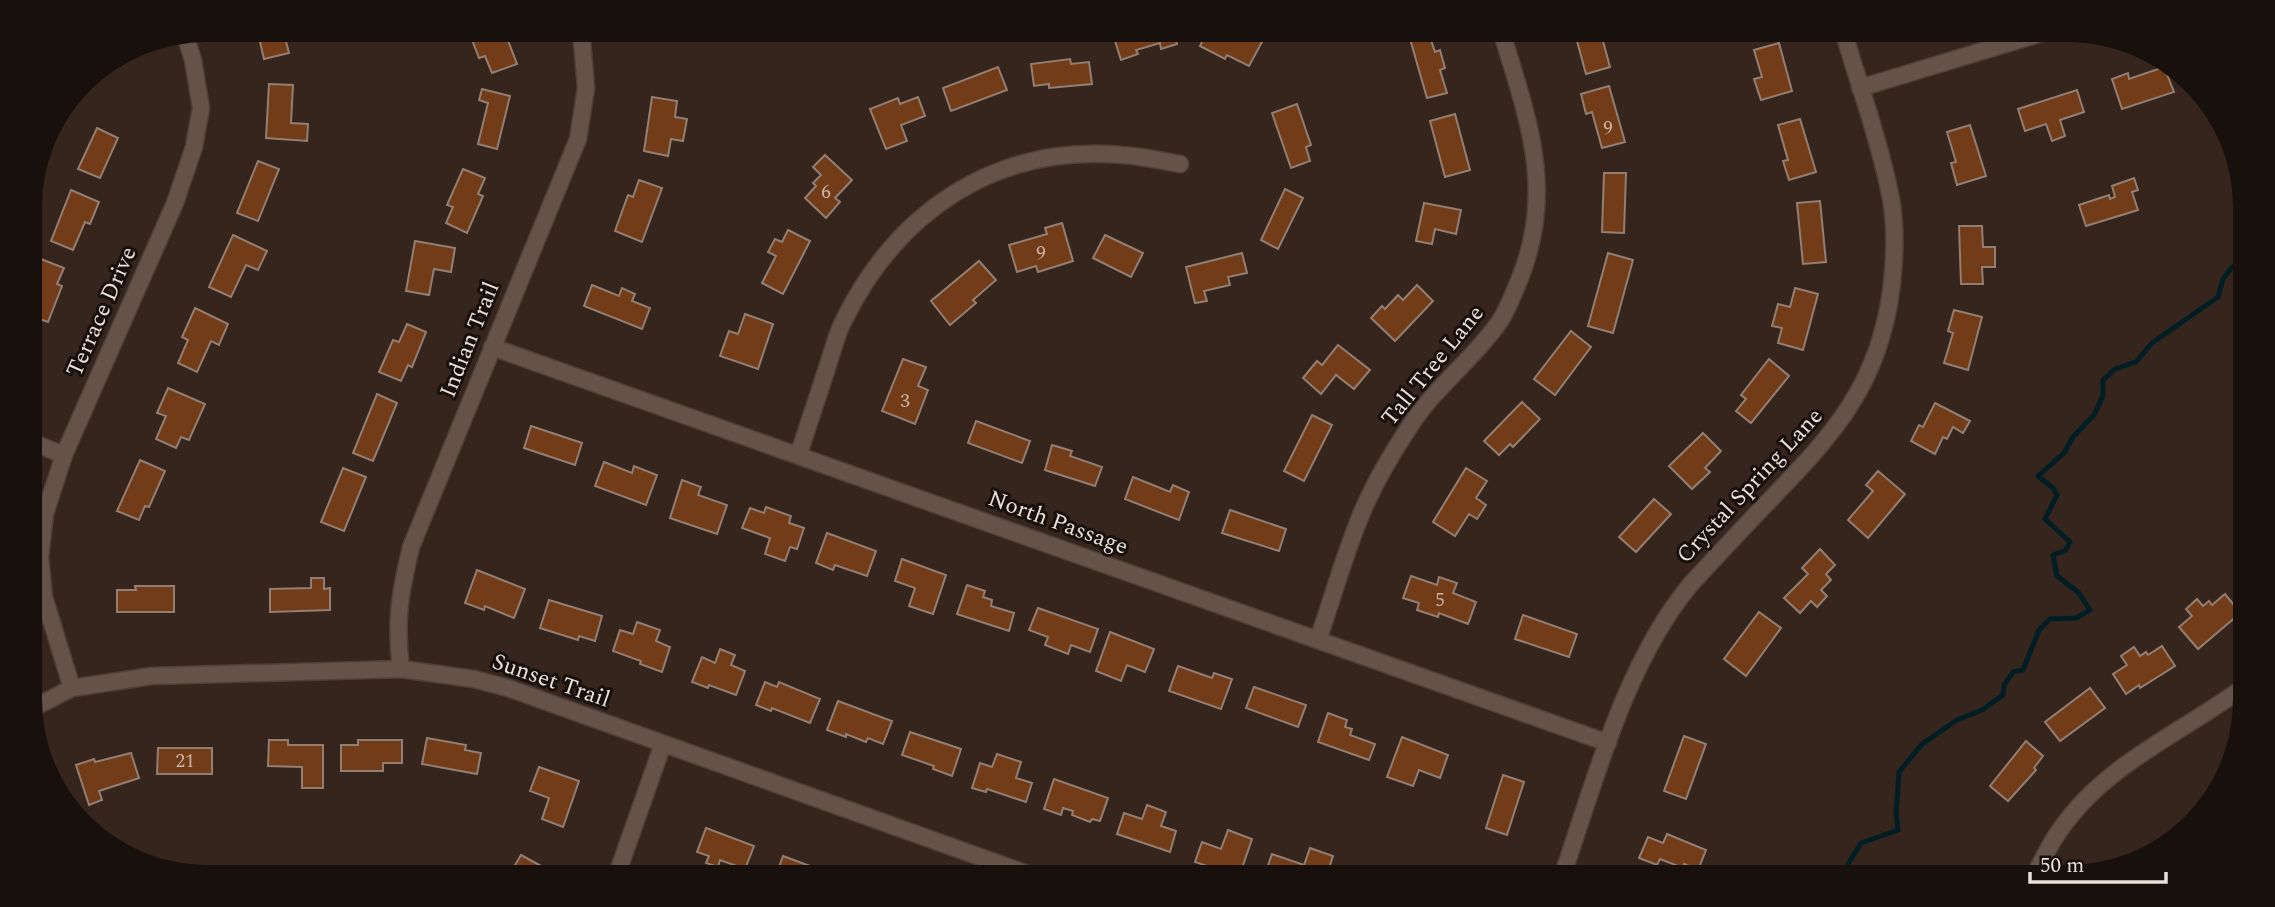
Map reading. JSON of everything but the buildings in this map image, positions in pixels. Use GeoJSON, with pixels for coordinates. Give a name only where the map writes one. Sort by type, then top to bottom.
{"type":"FeatureCollection","features":[{"type":"Feature","properties":{"kind":"street","name":"Indian Trail"},"geometry":{"type":"LineString","coordinates":[[401,669],[397,615],[411,547],[578,139],[586,88],[583,42]]}},
{"type":"Feature","properties":{"kind":"street","name":"Tall Tree Lane"},"geometry":{"type":"LineString","coordinates":[[1318,640],[1362,512],[1379,476],[1412,422],[1433,395],[1478,350],[1502,319],[1525,265],[1537,207],[1536,157],[1505,42]]}},
{"type":"Feature","properties":{"kind":"street","name":"Crystal Spring Lane"},"geometry":{"type":"LineString","coordinates":[[1566,865],[1608,743],[1637,670],[1674,605],[1820,449],[1845,414],[1872,366],[1883,334],[1890,297],[1894,232],[1891,200],[1847,42]]}},
{"type":"Feature","properties":{"kind":"street"},"geometry":{"type":"LineString","coordinates":[[1860,88],[2012,42]]}},
{"type":"Feature","properties":{"kind":"street","name":"Terrace Drive"},"geometry":{"type":"LineString","coordinates":[[42,543],[46,514],[64,455],[175,203],[194,147],[201,108],[187,43]]}},
{"type":"Feature","properties":{"kind":"street"},"geometry":{"type":"LineString","coordinates":[[799,454],[842,325],[874,269],[898,240],[925,214],[954,192],[984,175],[1015,164],[1044,158],[1082,154],[1121,155],[1180,164]]}},
{"type":"Feature","properties":{"kind":"street","name":"North Passage"},"geometry":{"type":"LineString","coordinates":[[492,347],[1608,743]]}},
{"type":"Feature","properties":{"kind":"street"},"geometry":{"type":"LineString","coordinates":[[42,446],[64,455]]}},
{"type":"Feature","properties":{"kind":"street","name":"Terrace Drive"},"geometry":{"type":"LineString","coordinates":[[42,578],[44,597],[72,688]]}},
{"type":"Feature","properties":{"kind":"street","name":"Sunset Trail"},"geometry":{"type":"LineString","coordinates":[[42,703],[72,688],[152,676],[401,669],[474,679],[508,688],[1002,865]]}},
{"type":"Feature","properties":{"kind":"street"},"geometry":{"type":"LineString","coordinates":[[2040,865],[2060,829],[2098,787],[2123,766],[2233,695]]}},
{"type":"Feature","properties":{"kind":"street"},"geometry":{"type":"LineString","coordinates":[[620,865],[663,744]]}},
{"type":"Feature","properties":{"kind":"waterway"},"geometry":{"type":"LineString","coordinates":[[1847,865],[1861,843],[1898,830],[1896,813],[1899,772],[1922,744],[1957,720],[1982,710],[2003,695],[2004,685],[2013,672],[2023,670],[2039,630],[2050,619],[2076,618],[2090,610],[2079,593],[2057,576],[2053,555],[2066,550],[2070,542],[2045,519],[2057,495],[2053,488],[2038,476],[2064,453],[2073,437],[2094,415],[2103,396],[2103,380],[2115,369],[2136,362],[2152,343],[2218,297],[2223,279],[2233,267]]}}]}
